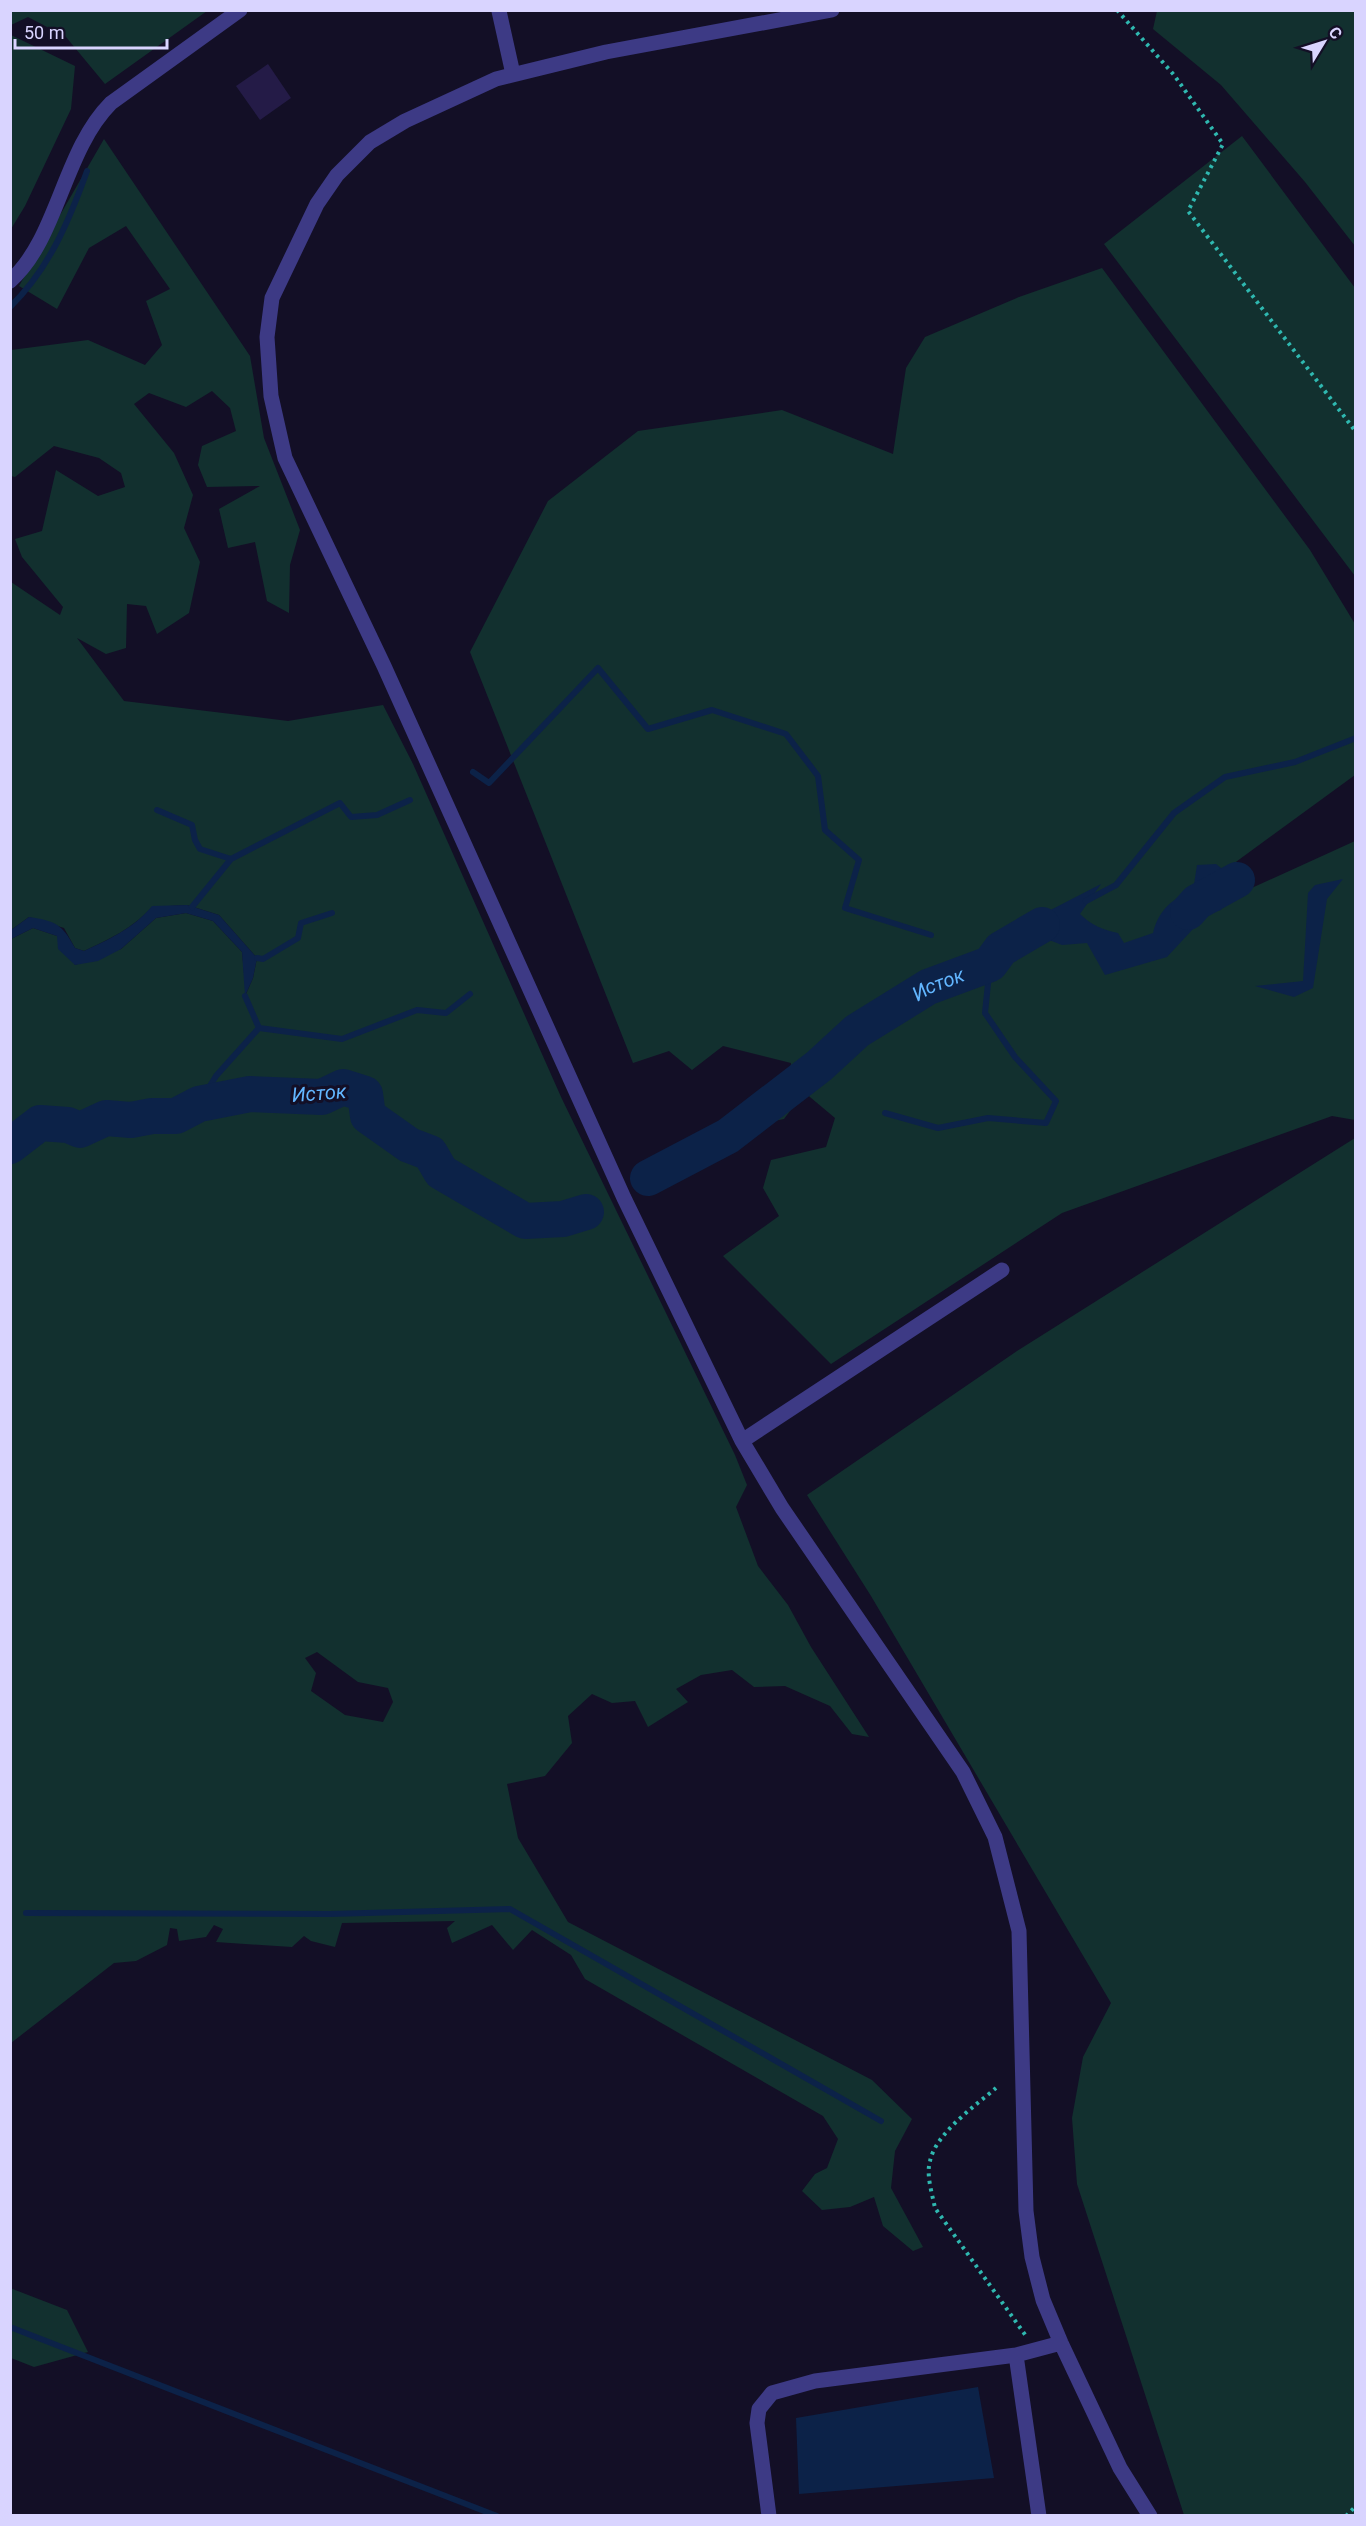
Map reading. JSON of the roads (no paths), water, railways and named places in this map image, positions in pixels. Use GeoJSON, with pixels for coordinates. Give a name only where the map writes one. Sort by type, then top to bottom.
{"type":"FeatureCollection","features":[{"type":"Feature","properties":{"kind":"lane"},"geometry":{"type":"LineString","coordinates":[[10,281],[38,242],[82,141],[96,118],[111,103],[240,10]]}},
{"type":"Feature","properties":{"kind":"lane"},"geometry":{"type":"LineString","coordinates":[[832,10],[606,52],[496,79],[447,99],[370,142],[337,175],[317,204],[272,298],[267,338],[271,396],[285,458],[384,666],[624,1198],[742,1441],[788,1516],[963,1772],[995,1837],[1019,1931],[1026,2211],[1032,2257],[1043,2300],[1061,2343],[1120,2468],[1150,2516]]}},
{"type":"Feature","properties":{"kind":"lane"},"geometry":{"type":"LineString","coordinates":[[500,11],[513,75]]}},
{"type":"Feature","properties":{"kind":"lane"},"geometry":{"type":"LineString","coordinates":[[742,1441],[1002,1270]]}},
{"type":"Feature","properties":{"kind":"lane"},"geometry":{"type":"LineString","coordinates":[[769,2516],[757,2423],[759,2409],[772,2393],[815,2381],[1016,2355],[1061,2343]]}},
{"type":"Feature","properties":{"kind":"lane"},"geometry":{"type":"LineString","coordinates":[[1016,2355],[1039,2516]]}},
{"type":"Feature","properties":{"kind":"water"},"geometry":{"type":"Polygon","coordinates":[[[1216,864],[1230,875],[1228,891],[1221,910],[1206,915],[1167,957],[1105,975],[1087,943],[1062,945],[1044,938],[1001,949],[1035,918],[1101,884],[1080,914],[1098,927],[1118,933],[1124,943],[1153,933],[1155,925],[1167,906],[1193,891],[1197,865],[1216,864]]]}},
{"type":"Feature","properties":{"kind":"water"},"geometry":{"type":"Polygon","coordinates":[[[1343,879],[1327,899],[1313,988],[1294,997],[1255,986],[1303,981],[1308,893],[1315,885],[1343,879]]]}},
{"type":"Feature","properties":{"kind":"water"},"geometry":{"type":"Polygon","coordinates":[[[187,905],[219,915],[257,958],[253,978],[245,996],[242,952],[213,921],[186,913],[156,918],[121,949],[98,961],[75,965],[58,949],[57,936],[33,928],[11,939],[11,930],[29,917],[38,918],[57,925],[75,948],[84,951],[129,927],[152,906],[187,905]]]}},
{"type":"Feature","properties":{"kind":"water"},"geometry":{"type":"Polygon","coordinates":[[[978,2387],[994,2478],[799,2494],[796,2418],[978,2387]]]}},
{"type":"Feature","properties":{"kind":"waterway"},"geometry":{"type":"LineString","coordinates":[[10,307],[36,277],[47,260],[65,226],[87,171]]}},
{"type":"Feature","properties":{"kind":"waterway"},"geometry":{"type":"LineString","coordinates":[[473,772],[489,783],[598,668],[648,729],[712,710],[786,734],[818,776],[825,830],[859,860],[845,908],[931,935]]}},
{"type":"Feature","properties":{"kind":"waterway"},"geometry":{"type":"LineString","coordinates":[[1086,901],[1116,885],[1174,813],[1225,777],[1295,762],[1356,738]]}},
{"type":"Feature","properties":{"kind":"waterway"},"geometry":{"type":"LineString","coordinates":[[192,907],[231,859],[340,803],[351,817],[377,815],[410,800]]}},
{"type":"Feature","properties":{"kind":"waterway"},"geometry":{"type":"LineString","coordinates":[[157,810],[192,825],[195,840],[200,849],[231,859]]}},
{"type":"Feature","properties":{"kind":"waterway","name":"Исток"},"geometry":{"type":"LineString","coordinates":[[1188,912],[1197,902],[1237,880]]}},
{"type":"Feature","properties":{"kind":"waterway"},"geometry":{"type":"LineString","coordinates":[[257,958],[263,959],[298,938],[301,923],[332,913]]}},
{"type":"Feature","properties":{"kind":"waterway","name":"Исток"},"geometry":{"type":"LineString","coordinates":[[648,1178],[728,1136],[819,1066],[857,1031],[928,987],[990,964],[1001,949],[1042,925]]}},
{"type":"Feature","properties":{"kind":"waterway"},"geometry":{"type":"LineString","coordinates":[[885,1113],[938,1128],[988,1118],[1046,1123],[1056,1101],[1015,1057],[985,1013],[990,964]]}},
{"type":"Feature","properties":{"kind":"waterway"},"geometry":{"type":"LineString","coordinates":[[259,1028],[342,1039],[417,1010],[446,1013],[470,994]]}},
{"type":"Feature","properties":{"kind":"waterway"},"geometry":{"type":"LineString","coordinates":[[199,1104],[216,1076],[259,1028],[245,996]]}},
{"type":"Feature","properties":{"kind":"waterway","name":"Исток"},"geometry":{"type":"LineString","coordinates":[[10,1146],[40,1123],[68,1125],[80,1130],[106,1118],[131,1120],[152,1116],[176,1116],[199,1104],[250,1094],[322,1097],[343,1087],[365,1094],[368,1116],[409,1145],[430,1153],[441,1172],[525,1221],[563,1219],[586,1212]]}},
{"type":"Feature","properties":{"kind":"waterway"},"geometry":{"type":"LineString","coordinates":[[26,1913],[330,1914],[510,1909],[881,2121]]}},
{"type":"Feature","properties":{"kind":"waterway"},"geometry":{"type":"LineString","coordinates":[[10,2327],[497,2516]]}}]}
